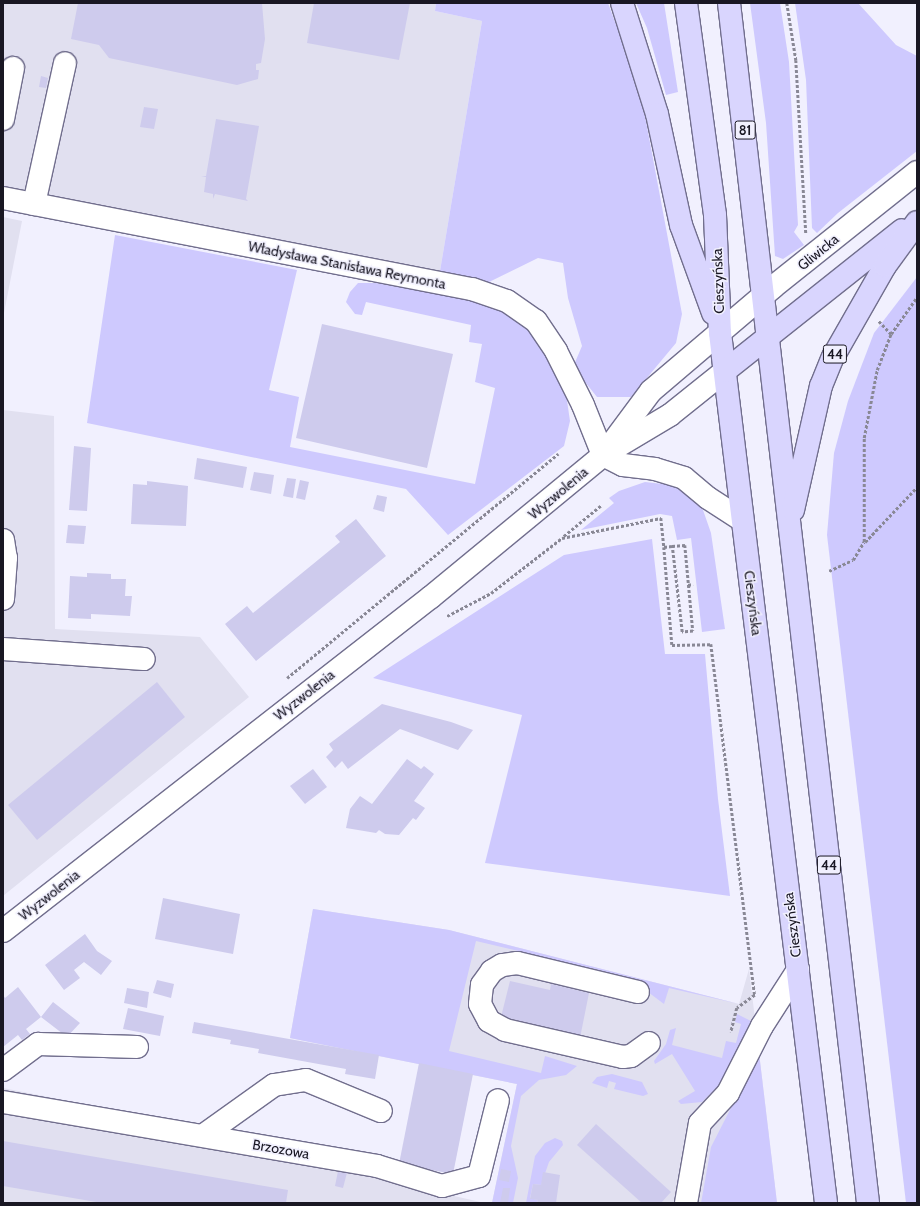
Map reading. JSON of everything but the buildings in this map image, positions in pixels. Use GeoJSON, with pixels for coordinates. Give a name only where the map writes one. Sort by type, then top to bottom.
{"type":"FeatureCollection","features":[{"type":"Feature","properties":{"kind":"main road"},"geometry":{"type":"LineString","coordinates":[[622,3],[657,114],[681,225],[720,333]]}},
{"type":"Feature","properties":{"kind":"main road","name":"Cieszyńska"},"geometry":{"type":"LineString","coordinates":[[686,3],[715,214],[720,333],[826,1203]]}},
{"type":"Feature","properties":{"kind":"main road","name":"81"},"geometry":{"type":"LineString","coordinates":[[729,3],[743,109],[766,337],[790,527]]}},
{"type":"Feature","properties":{"kind":"main road"},"geometry":{"type":"LineString","coordinates":[[725,371],[917,218]]}},
{"type":"Feature","properties":{"kind":"main road","name":"44"},"geometry":{"type":"LineString","coordinates":[[868,1203],[790,527],[807,443],[821,386],[833,358],[885,266],[917,222]]}},
{"type":"Feature","properties":{"kind":"street"},"geometry":{"type":"LineString","coordinates":[[34,204],[65,63]]}},
{"type":"Feature","properties":{"kind":"street"},"geometry":{"type":"LineString","coordinates":[[3,119],[13,68]]}},
{"type":"Feature","properties":{"kind":"street","name":"Gliwicka"},"geometry":{"type":"LineString","coordinates":[[720,333],[762,297],[917,172]]}},
{"type":"Feature","properties":{"kind":"street","name":"Władysława Stanisława Reymonta"},"geometry":{"type":"LineString","coordinates":[[3,198],[472,289],[507,301],[536,321],[556,351],[583,405],[603,455]]}},
{"type":"Feature","properties":{"kind":"street","name":"Wyzwolenia"},"geometry":{"type":"LineString","coordinates":[[603,455],[651,391],[720,333]]}},
{"type":"Feature","properties":{"kind":"street","name":"Wyzwolenia"},"geometry":{"type":"LineString","coordinates":[[3,931],[431,597],[603,455],[670,415],[725,371]]}},
{"type":"Feature","properties":{"kind":"street"},"geometry":{"type":"LineString","coordinates":[[603,455],[623,465],[655,469],[684,478],[742,520]]}},
{"type":"Feature","properties":{"kind":"street"},"geometry":{"type":"LineString","coordinates":[[3,599],[4,552]]}},
{"type":"Feature","properties":{"kind":"street"},"geometry":{"type":"LineString","coordinates":[[3,649],[144,659]]}},
{"type":"Feature","properties":{"kind":"street"},"geometry":{"type":"LineString","coordinates":[[638,992],[525,964],[510,963],[496,968],[487,976],[480,994],[480,1004],[489,1021],[505,1030],[622,1057],[631,1056],[649,1043]]}},
{"type":"Feature","properties":{"kind":"street"},"geometry":{"type":"LineString","coordinates":[[686,1203],[700,1123],[728,1093],[762,1026],[798,970]]}},
{"type":"Feature","properties":{"kind":"street"},"geometry":{"type":"LineString","coordinates":[[3,1070],[38,1044],[138,1047]]}},
{"type":"Feature","properties":{"kind":"street"},"geometry":{"type":"LineString","coordinates":[[204,1135],[274,1086],[306,1080],[381,1111]]}},
{"type":"Feature","properties":{"kind":"street","name":"Brzozowa"},"geometry":{"type":"LineString","coordinates":[[3,1102],[204,1135],[377,1166],[442,1186],[479,1176],[498,1100]]}},
{"type":"Feature","properties":{"kind":"path"},"geometry":{"type":"LineString","coordinates":[[787,3],[796,60],[804,225],[808,235]]}},
{"type":"Feature","properties":{"kind":"path"},"geometry":{"type":"LineString","coordinates":[[864,542],[864,438],[877,370],[891,334],[917,297]]}},
{"type":"Feature","properties":{"kind":"path"},"geometry":{"type":"LineString","coordinates":[[879,321],[891,334]]}},
{"type":"Feature","properties":{"kind":"path"},"geometry":{"type":"LineString","coordinates":[[282,682],[558,454]]}},
{"type":"Feature","properties":{"kind":"path"},"geometry":{"type":"LineString","coordinates":[[829,571],[853,560],[864,542],[917,487]]}},
{"type":"Feature","properties":{"kind":"path"},"geometry":{"type":"LineString","coordinates":[[442,618],[491,593],[601,506]]}},
{"type":"Feature","properties":{"kind":"path"},"geometry":{"type":"LineString","coordinates":[[562,538],[661,518],[672,645],[711,644],[755,995],[737,1008],[731,1032]]}},
{"type":"Feature","properties":{"kind":"path"},"geometry":{"type":"LineString","coordinates":[[664,547],[672,546],[685,545],[694,631],[682,632],[672,546]]}},
{"type":"Feature","properties":{"kind":"path"},"geometry":{"type":"LineString","coordinates":[[688,585],[693,584]]}},
{"type":"Feature","properties":{"kind":"shaded area"},"geometry":{"type":"Polygon","coordinates":[[[3,3],[436,3],[435,11],[482,21],[440,271],[3,186],[3,3]]]}},
{"type":"Feature","properties":{"kind":"shaded area"},"geometry":{"type":"Polygon","coordinates":[[[436,3],[608,3],[640,89],[682,314],[676,343],[631,397],[597,397],[573,367],[582,346],[568,298],[563,263],[538,258],[485,284],[440,271],[482,21],[435,11],[436,3]]]}},
{"type":"Feature","properties":{"kind":"shaded area"},"geometry":{"type":"Polygon","coordinates":[[[636,3],[664,3],[678,92],[666,95],[647,28],[636,3]]]}},
{"type":"Feature","properties":{"kind":"shaded area"},"geometry":{"type":"Polygon","coordinates":[[[750,3],[780,3],[789,62],[798,225],[794,232],[804,245],[783,259],[775,256],[766,123],[750,3]]]}},
{"type":"Feature","properties":{"kind":"shaded area"},"geometry":{"type":"Polygon","coordinates":[[[795,3],[858,3],[896,45],[917,56],[917,151],[838,213],[817,233],[812,228],[806,80],[795,3]]]}},
{"type":"Feature","properties":{"kind":"shaded area"},"geometry":{"type":"Polygon","coordinates":[[[3,217],[22,221],[3,318],[3,217]]]}},
{"type":"Feature","properties":{"kind":"shaded area"},"geometry":{"type":"Polygon","coordinates":[[[115,235],[297,270],[269,390],[299,397],[290,447],[475,484],[495,388],[475,382],[482,344],[469,342],[471,325],[366,302],[362,315],[355,314],[346,302],[350,292],[358,283],[376,283],[469,300],[508,311],[529,330],[564,380],[570,421],[564,446],[448,535],[406,489],[87,423],[115,235]]]}},
{"type":"Feature","properties":{"kind":"shaded area"},"geometry":{"type":"Polygon","coordinates":[[[917,277],[917,1203],[906,1203],[827,535],[834,453],[848,401],[874,333],[917,277]]]}},
{"type":"Feature","properties":{"kind":"shaded area"},"geometry":{"type":"Polygon","coordinates":[[[3,410],[54,416],[55,629],[200,637],[249,697],[3,896],[3,410]]]}},
{"type":"Feature","properties":{"kind":"shaded area"},"geometry":{"type":"Polygon","coordinates":[[[645,482],[672,485],[689,492],[703,510],[711,533],[725,629],[702,632],[691,538],[677,540],[672,516],[660,514],[581,530],[614,503],[609,498],[619,491],[645,482]]]}},
{"type":"Feature","properties":{"kind":"shaded area"},"geometry":{"type":"Polygon","coordinates":[[[652,539],[665,654],[705,654],[718,799],[730,896],[485,863],[522,715],[373,678],[564,555],[652,539]]]}},
{"type":"Feature","properties":{"kind":"shaded area"},"geometry":{"type":"Polygon","coordinates":[[[313,909],[449,930],[739,1004],[749,969],[777,1203],[492,1203],[517,1084],[290,1038],[313,909]]]}},
{"type":"Feature","properties":{"kind":"shaded area"},"geometry":{"type":"Polygon","coordinates":[[[313,909],[449,930],[739,1004],[669,988],[664,1004],[628,977],[476,941],[449,1051],[541,1073],[545,1056],[577,1066],[566,1075],[539,1080],[521,1096],[511,1146],[518,1178],[513,1203],[492,1203],[517,1084],[290,1038],[313,909]]]}},
{"type":"Feature","properties":{"kind":"shaded area"},"geometry":{"type":"Polygon","coordinates":[[[737,1014],[751,1021],[719,1085],[702,1102],[681,1104],[678,1101],[695,1091],[672,1054],[655,1064],[654,1061],[666,1044],[670,1030],[676,1028],[672,1045],[722,1058],[726,1041],[736,1043],[741,1024],[735,1022],[737,1014]]]}},
{"type":"Feature","properties":{"kind":"shaded area"},"geometry":{"type":"Polygon","coordinates":[[[759,1053],[777,1203],[701,1203],[711,1147],[759,1053]]]}},
{"type":"Feature","properties":{"kind":"shaded area"},"geometry":{"type":"Polygon","coordinates":[[[612,1074],[642,1082],[648,1094],[643,1096],[614,1089],[616,1083],[609,1081],[607,1088],[592,1083],[597,1077],[612,1074]]]}},
{"type":"Feature","properties":{"kind":"shaded area"},"geometry":{"type":"Polygon","coordinates":[[[3,1088],[195,1126],[356,1151],[370,1177],[485,1203],[3,1203],[3,1088]]]}},
{"type":"Feature","properties":{"kind":"shaded area"},"geometry":{"type":"Polygon","coordinates":[[[555,1138],[562,1141],[563,1145],[549,1162],[541,1185],[533,1184],[530,1198],[538,1200],[537,1203],[526,1203],[535,1156],[545,1143],[555,1138]]]}}]}
